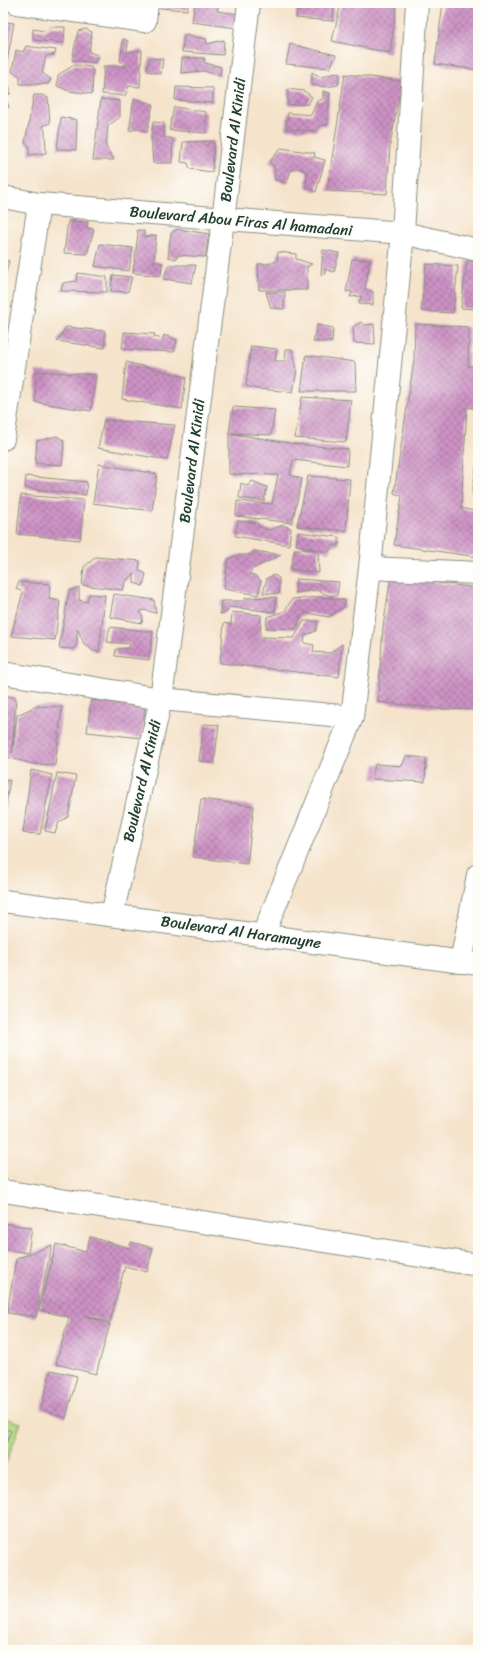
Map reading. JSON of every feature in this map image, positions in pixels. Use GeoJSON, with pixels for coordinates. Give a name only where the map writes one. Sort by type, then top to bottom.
{"type":"FeatureCollection","features":[{"type":"Feature","properties":{"kind":"street"},"geometry":{"type":"LineString","coordinates":[[17,3],[145,21],[147,3]]}},
{"type":"Feature","properties":{"kind":"street","name":"Boulevard Al Kinidi"},"geometry":{"type":"LineString","coordinates":[[112,915],[161,699],[224,220],[249,3]]}},
{"type":"Feature","properties":{"kind":"street"},"geometry":{"type":"LineString","coordinates":[[263,935],[352,717],[370,568],[403,234],[417,3]]}},
{"type":"Feature","properties":{"kind":"street","name":"Boulevard Abou Firas Al hamadani"},"geometry":{"type":"LineString","coordinates":[[3,197],[39,204],[403,234],[478,250]]}},
{"type":"Feature","properties":{"kind":"street"},"geometry":{"type":"LineString","coordinates":[[3,439],[39,204]]}},
{"type":"Feature","properties":{"kind":"street"},"geometry":{"type":"LineString","coordinates":[[370,568],[478,573]]}},
{"type":"Feature","properties":{"kind":"street"},"geometry":{"type":"LineString","coordinates":[[3,673],[161,699],[352,717]]}},
{"type":"Feature","properties":{"kind":"street"},"geometry":{"type":"LineString","coordinates":[[469,963],[478,875]]}},
{"type":"Feature","properties":{"kind":"street","name":"Boulevard Al Haramayne"},"geometry":{"type":"LineString","coordinates":[[3,900],[469,963]]}},
{"type":"Feature","properties":{"kind":"street"},"geometry":{"type":"LineString","coordinates":[[3,1191],[478,1265]]}},
{"type":"Feature","properties":{"kind":"green space"},"geometry":{"type":"Polygon","coordinates":[[[3,1417],[21,1423],[3,1471],[3,1417]]]}},
{"type":"Feature","properties":{"kind":"building"},"geometry":{"type":"Polygon","coordinates":[[[160,3],[188,3],[187,10],[159,8],[160,3]]]}},
{"type":"Feature","properties":{"kind":"building"},"geometry":{"type":"Polygon","coordinates":[[[195,3],[219,3],[217,11],[239,14],[237,28],[192,22],[195,3]]]}},
{"type":"Feature","properties":{"kind":"building"},"geometry":{"type":"Polygon","coordinates":[[[297,3],[334,3],[333,21],[296,18],[297,3]]]}},
{"type":"Feature","properties":{"kind":"building"},"geometry":{"type":"Polygon","coordinates":[[[341,3],[397,3],[390,53],[332,41],[341,3]]]}},
{"type":"Feature","properties":{"kind":"building"},"geometry":{"type":"Polygon","coordinates":[[[443,3],[478,3],[478,70],[435,64],[443,3]]]}},
{"type":"Feature","properties":{"kind":"building"},"geometry":{"type":"Polygon","coordinates":[[[5,22],[14,23],[5,73],[3,73],[3,31],[5,22]]]}},
{"type":"Feature","properties":{"kind":"building"},"geometry":{"type":"Polygon","coordinates":[[[51,27],[65,27],[64,43],[33,40],[33,29],[44,31],[51,27]]]}},
{"type":"Feature","properties":{"kind":"building"},"geometry":{"type":"Polygon","coordinates":[[[86,29],[92,32],[89,52],[98,55],[95,63],[72,60],[78,31],[86,29]]]}},
{"type":"Feature","properties":{"kind":"building"},"geometry":{"type":"Polygon","coordinates":[[[184,35],[206,39],[207,44],[224,40],[223,55],[182,52],[184,35]]]}},
{"type":"Feature","properties":{"kind":"building"},"geometry":{"type":"Polygon","coordinates":[[[123,39],[128,41],[127,52],[142,50],[140,87],[129,86],[125,96],[102,94],[104,66],[127,66],[120,61],[123,39]]]}},
{"type":"Feature","properties":{"kind":"building"},"geometry":{"type":"Polygon","coordinates":[[[290,44],[336,55],[330,68],[286,64],[290,44]]]}},
{"type":"Feature","properties":{"kind":"building"},"geometry":{"type":"Polygon","coordinates":[[[26,46],[56,50],[55,54],[46,56],[42,73],[51,79],[48,84],[20,84],[20,76],[12,72],[16,50],[23,52],[26,46]]]}},
{"type":"Feature","properties":{"kind":"building"},"geometry":{"type":"Polygon","coordinates":[[[149,58],[163,59],[161,74],[147,71],[149,58]]]}},
{"type":"Feature","properties":{"kind":"building"},"geometry":{"type":"Polygon","coordinates":[[[182,58],[204,58],[205,63],[221,67],[220,76],[204,71],[181,73],[182,58]]]}},
{"type":"Feature","properties":{"kind":"building"},"geometry":{"type":"Polygon","coordinates":[[[74,65],[91,67],[93,71],[92,94],[69,91],[57,86],[58,75],[74,65]]]}},
{"type":"Feature","properties":{"kind":"building"},"geometry":{"type":"Polygon","coordinates":[[[312,72],[321,77],[335,73],[340,74],[338,85],[325,87],[312,85],[312,72]]]}},
{"type":"Feature","properties":{"kind":"building"},"geometry":{"type":"Polygon","coordinates":[[[345,74],[402,81],[390,145],[387,194],[327,191],[345,74]]]}},
{"type":"Feature","properties":{"kind":"building"},"geometry":{"type":"Polygon","coordinates":[[[3,86],[9,87],[10,94],[4,96],[9,107],[3,111],[3,86]]]}},
{"type":"Feature","properties":{"kind":"building"},"geometry":{"type":"Polygon","coordinates":[[[176,87],[213,88],[213,103],[175,100],[176,87]]]}},
{"type":"Feature","properties":{"kind":"building"},"geometry":{"type":"Polygon","coordinates":[[[288,89],[304,91],[312,97],[308,104],[288,105],[288,89]]]}},
{"type":"Feature","properties":{"kind":"building"},"geometry":{"type":"Polygon","coordinates":[[[323,91],[330,93],[327,125],[319,126],[316,131],[286,129],[288,113],[311,115],[317,101],[323,99],[323,91]]]}},
{"type":"Feature","properties":{"kind":"building"},"geometry":{"type":"Polygon","coordinates":[[[34,95],[42,95],[48,98],[50,123],[43,126],[45,131],[46,153],[29,155],[29,146],[25,143],[34,95]]]}},
{"type":"Feature","properties":{"kind":"building"},"geometry":{"type":"Polygon","coordinates":[[[101,99],[120,101],[120,117],[108,126],[106,147],[114,160],[93,160],[101,99]]]}},
{"type":"Feature","properties":{"kind":"building"},"geometry":{"type":"Polygon","coordinates":[[[134,99],[153,104],[147,132],[138,129],[129,131],[134,99]]]}},
{"type":"Feature","properties":{"kind":"building"},"geometry":{"type":"Polygon","coordinates":[[[174,107],[206,112],[206,133],[169,130],[174,107]]]}},
{"type":"Feature","properties":{"kind":"building"},"geometry":{"type":"Polygon","coordinates":[[[61,117],[77,120],[76,150],[57,149],[61,117]]]}},
{"type":"Feature","properties":{"kind":"building"},"geometry":{"type":"Polygon","coordinates":[[[3,119],[5,119],[4,131],[3,131],[3,119]]]}},
{"type":"Feature","properties":{"kind":"building"},"geometry":{"type":"Polygon","coordinates":[[[153,122],[164,123],[164,137],[173,139],[172,163],[153,163],[151,137],[153,122]]]}},
{"type":"Feature","properties":{"kind":"building"},"geometry":{"type":"Polygon","coordinates":[[[214,141],[212,172],[190,169],[188,163],[181,162],[183,142],[214,141]]]}},
{"type":"Feature","properties":{"kind":"building"},"geometry":{"type":"Polygon","coordinates":[[[281,148],[315,153],[314,157],[325,160],[316,192],[306,187],[307,172],[298,168],[291,170],[287,183],[275,180],[274,166],[269,162],[281,148]]]}},
{"type":"Feature","properties":{"kind":"building"},"geometry":{"type":"Polygon","coordinates":[[[68,221],[88,222],[87,228],[94,229],[87,254],[64,253],[68,221]]]}},
{"type":"Feature","properties":{"kind":"building"},"geometry":{"type":"Polygon","coordinates":[[[177,229],[209,234],[205,257],[178,255],[176,259],[168,257],[171,233],[177,229]]]}},
{"type":"Feature","properties":{"kind":"building"},"geometry":{"type":"Polygon","coordinates":[[[137,230],[144,231],[144,237],[156,235],[154,261],[162,263],[161,276],[133,273],[138,234],[137,230]]]}},
{"type":"Feature","properties":{"kind":"building"},"geometry":{"type":"Polygon","coordinates":[[[100,244],[133,248],[129,271],[95,266],[100,244]]]}},
{"type":"Feature","properties":{"kind":"building"},"geometry":{"type":"Polygon","coordinates":[[[323,250],[339,253],[334,272],[325,269],[325,274],[321,275],[323,250]]]}},
{"type":"Feature","properties":{"kind":"building"},"geometry":{"type":"Polygon","coordinates":[[[278,252],[296,254],[296,259],[312,264],[307,267],[307,290],[259,290],[258,264],[267,264],[277,261],[278,252]]]}},
{"type":"Feature","properties":{"kind":"building"},"geometry":{"type":"Polygon","coordinates":[[[352,259],[370,260],[365,289],[373,292],[373,305],[359,304],[361,296],[350,297],[352,291],[346,292],[352,259]]]}},
{"type":"Feature","properties":{"kind":"building"},"geometry":{"type":"Polygon","coordinates":[[[3,260],[9,261],[3,285],[3,260]]]}},
{"type":"Feature","properties":{"kind":"building"},"geometry":{"type":"Polygon","coordinates":[[[467,261],[478,262],[478,309],[461,308],[467,261]]]}},
{"type":"Feature","properties":{"kind":"building"},"geometry":{"type":"Polygon","coordinates":[[[426,264],[458,266],[453,313],[421,311],[426,264]]]}},
{"type":"Feature","properties":{"kind":"building"},"geometry":{"type":"Polygon","coordinates":[[[168,265],[196,265],[192,283],[164,279],[168,265]]]}},
{"type":"Feature","properties":{"kind":"building"},"geometry":{"type":"Polygon","coordinates":[[[78,273],[107,277],[107,292],[61,291],[63,283],[76,281],[78,273]]]}},
{"type":"Feature","properties":{"kind":"building"},"geometry":{"type":"Polygon","coordinates":[[[113,275],[132,277],[128,292],[111,291],[113,275]]]}},
{"type":"Feature","properties":{"kind":"building"},"geometry":{"type":"Polygon","coordinates":[[[266,292],[285,292],[284,309],[271,308],[266,292]]]}},
{"type":"Feature","properties":{"kind":"building"},"geometry":{"type":"Polygon","coordinates":[[[361,322],[364,325],[374,324],[375,344],[354,343],[353,327],[361,322]]]}},
{"type":"Feature","properties":{"kind":"building"},"geometry":{"type":"Polygon","coordinates":[[[415,324],[469,327],[468,366],[478,367],[478,409],[467,407],[461,508],[478,512],[478,557],[394,545],[402,496],[394,493],[414,360],[415,324]]]}},
{"type":"Feature","properties":{"kind":"building"},"geometry":{"type":"Polygon","coordinates":[[[317,325],[333,328],[332,342],[313,342],[317,325]]]}},
{"type":"Feature","properties":{"kind":"building"},"geometry":{"type":"Polygon","coordinates":[[[66,327],[105,331],[105,348],[57,341],[66,327]]]}},
{"type":"Feature","properties":{"kind":"building"},"geometry":{"type":"Polygon","coordinates":[[[124,332],[155,334],[154,337],[163,339],[164,335],[177,340],[174,352],[122,349],[124,332]]]}},
{"type":"Feature","properties":{"kind":"building"},"geometry":{"type":"Polygon","coordinates":[[[3,342],[9,342],[8,349],[3,350],[3,342]]]}},
{"type":"Feature","properties":{"kind":"building"},"geometry":{"type":"Polygon","coordinates":[[[251,346],[277,349],[275,361],[285,361],[286,349],[292,349],[297,369],[293,392],[258,389],[246,386],[251,346]]]}},
{"type":"Feature","properties":{"kind":"building"},"geometry":{"type":"Polygon","coordinates":[[[306,355],[355,362],[356,391],[301,391],[306,355]]]}},
{"type":"Feature","properties":{"kind":"building"},"geometry":{"type":"Polygon","coordinates":[[[126,362],[186,377],[182,409],[122,399],[126,362]]]}},
{"type":"Feature","properties":{"kind":"building"},"geometry":{"type":"Polygon","coordinates":[[[36,371],[96,375],[91,411],[35,402],[36,371]]]}},
{"type":"Feature","properties":{"kind":"building"},"geometry":{"type":"Polygon","coordinates":[[[302,397],[351,400],[346,442],[295,438],[302,397]]]}},
{"type":"Feature","properties":{"kind":"building"},"geometry":{"type":"Polygon","coordinates":[[[233,407],[275,410],[271,435],[229,433],[233,407]]]}},
{"type":"Feature","properties":{"kind":"building"},"geometry":{"type":"Polygon","coordinates":[[[104,420],[175,425],[167,460],[98,448],[104,420]]]}},
{"type":"Feature","properties":{"kind":"building"},"geometry":{"type":"Polygon","coordinates":[[[229,433],[295,444],[348,449],[347,466],[293,460],[290,475],[302,479],[292,523],[236,516],[237,501],[272,504],[278,475],[229,474],[229,433]]]}},
{"type":"Feature","properties":{"kind":"building"},"geometry":{"type":"Polygon","coordinates":[[[57,436],[64,441],[62,465],[35,463],[37,441],[57,436]]]}},
{"type":"Feature","properties":{"kind":"building"},"geometry":{"type":"Polygon","coordinates":[[[478,461],[478,495],[472,494],[478,461]]]}},
{"type":"Feature","properties":{"kind":"building"},"geometry":{"type":"Polygon","coordinates":[[[99,464],[157,474],[152,511],[93,503],[99,464]]]}},
{"type":"Feature","properties":{"kind":"building"},"geometry":{"type":"Polygon","coordinates":[[[26,476],[87,482],[86,495],[25,488],[26,476]]]}},
{"type":"Feature","properties":{"kind":"building"},"geometry":{"type":"Polygon","coordinates":[[[308,476],[350,479],[346,531],[297,526],[308,476]]]}},
{"type":"Feature","properties":{"kind":"building"},"geometry":{"type":"Polygon","coordinates":[[[252,481],[267,487],[264,501],[239,498],[241,483],[248,486],[252,481]]]}},
{"type":"Feature","properties":{"kind":"building"},"geometry":{"type":"Polygon","coordinates":[[[21,495],[84,500],[80,540],[17,534],[21,495]]]}},
{"type":"Feature","properties":{"kind":"building"},"geometry":{"type":"Polygon","coordinates":[[[238,521],[258,523],[259,527],[270,530],[283,525],[291,528],[289,545],[235,536],[238,521]]]}},
{"type":"Feature","properties":{"kind":"building"},"geometry":{"type":"Polygon","coordinates":[[[298,532],[339,537],[339,545],[331,546],[331,549],[328,552],[296,545],[298,532]]]}},
{"type":"Feature","properties":{"kind":"building"},"geometry":{"type":"Polygon","coordinates":[[[295,549],[318,550],[319,573],[290,569],[295,549]]]}},
{"type":"Feature","properties":{"kind":"building"},"geometry":{"type":"Polygon","coordinates":[[[254,551],[281,555],[252,569],[249,574],[254,575],[261,581],[258,595],[224,589],[228,559],[238,555],[249,555],[254,551]]]}},
{"type":"Feature","properties":{"kind":"building"},"geometry":{"type":"Polygon","coordinates":[[[96,557],[140,561],[139,570],[146,574],[143,586],[134,583],[134,573],[125,582],[123,590],[82,585],[84,567],[96,557]]]}},
{"type":"Feature","properties":{"kind":"building"},"geometry":{"type":"Polygon","coordinates":[[[274,575],[279,578],[279,594],[263,593],[267,578],[274,575]]]}},
{"type":"Feature","properties":{"kind":"building"},"geometry":{"type":"Polygon","coordinates":[[[391,577],[478,588],[478,710],[444,709],[378,702],[383,627],[391,577]]]}},
{"type":"Feature","properties":{"kind":"building"},"geometry":{"type":"Polygon","coordinates":[[[296,579],[339,582],[337,595],[330,596],[316,590],[295,593],[296,579]]]}},
{"type":"Feature","properties":{"kind":"building"},"geometry":{"type":"Polygon","coordinates":[[[19,582],[50,584],[49,599],[60,601],[55,640],[11,636],[23,592],[16,589],[19,582]]]}},
{"type":"Feature","properties":{"kind":"building"},"geometry":{"type":"Polygon","coordinates":[[[79,587],[79,600],[87,602],[89,594],[105,595],[99,652],[91,650],[90,646],[84,644],[77,628],[77,644],[73,649],[59,648],[69,591],[79,587]]]}},
{"type":"Feature","properties":{"kind":"building"},"geometry":{"type":"Polygon","coordinates":[[[114,594],[154,600],[156,613],[143,610],[140,612],[143,617],[142,623],[110,617],[114,594]]]}},
{"type":"Feature","properties":{"kind":"building"},"geometry":{"type":"Polygon","coordinates":[[[276,597],[275,612],[229,607],[227,612],[220,614],[221,601],[245,601],[245,598],[276,597]]]}},
{"type":"Feature","properties":{"kind":"building"},"geometry":{"type":"Polygon","coordinates":[[[321,597],[345,600],[344,607],[329,617],[307,613],[300,617],[296,629],[266,628],[267,617],[285,611],[292,599],[321,597]]]}},
{"type":"Feature","properties":{"kind":"building"},"geometry":{"type":"Polygon","coordinates":[[[232,612],[261,615],[260,637],[294,638],[304,621],[318,621],[316,631],[305,635],[304,643],[314,645],[313,652],[330,653],[342,644],[339,677],[220,663],[224,623],[231,625],[232,612]]]}},
{"type":"Feature","properties":{"kind":"building"},"geometry":{"type":"Polygon","coordinates":[[[110,627],[153,632],[149,660],[115,656],[116,649],[129,648],[130,644],[107,642],[110,627]]]}},
{"type":"Feature","properties":{"kind":"building"},"geometry":{"type":"Polygon","coordinates":[[[3,695],[16,698],[12,753],[17,715],[37,706],[62,707],[55,765],[33,764],[3,756],[3,695]]]}},
{"type":"Feature","properties":{"kind":"building"},"geometry":{"type":"Polygon","coordinates":[[[91,700],[145,706],[142,738],[87,732],[91,700]]]}},
{"type":"Feature","properties":{"kind":"building"},"geometry":{"type":"Polygon","coordinates":[[[204,724],[219,725],[214,763],[199,761],[204,724]]]}},
{"type":"Feature","properties":{"kind":"building"},"geometry":{"type":"Polygon","coordinates":[[[406,756],[426,758],[425,782],[372,779],[375,764],[402,766],[406,756]]]}},
{"type":"Feature","properties":{"kind":"building"},"geometry":{"type":"Polygon","coordinates":[[[31,770],[52,775],[40,834],[23,833],[31,770]]]}},
{"type":"Feature","properties":{"kind":"building"},"geometry":{"type":"Polygon","coordinates":[[[57,773],[76,776],[68,817],[59,822],[55,833],[45,831],[57,773]]]}},
{"type":"Feature","properties":{"kind":"building"},"geometry":{"type":"Polygon","coordinates":[[[10,780],[4,814],[3,814],[3,781],[10,780]]]}},
{"type":"Feature","properties":{"kind":"building"},"geometry":{"type":"Polygon","coordinates":[[[201,799],[254,806],[247,864],[193,857],[201,799]]]}},
{"type":"Feature","properties":{"kind":"building"},"geometry":{"type":"Polygon","coordinates":[[[3,1223],[32,1228],[28,1253],[3,1249],[3,1223]]]}},
{"type":"Feature","properties":{"kind":"building"},"geometry":{"type":"Polygon","coordinates":[[[90,1237],[130,1248],[131,1242],[153,1248],[147,1272],[125,1266],[110,1322],[83,1315],[110,1324],[96,1374],[56,1364],[69,1317],[39,1310],[56,1244],[86,1252],[90,1237]]]}},
{"type":"Feature","properties":{"kind":"building"},"geometry":{"type":"Polygon","coordinates":[[[52,1245],[36,1317],[7,1313],[16,1259],[52,1245]]]}},
{"type":"Feature","properties":{"kind":"building"},"geometry":{"type":"Polygon","coordinates":[[[51,1370],[77,1376],[66,1418],[41,1409],[51,1370]]]}},
{"type":"Feature","properties":{"kind":"building"},"geometry":{"type":"Polygon","coordinates":[[[3,1428],[11,1431],[3,1452],[3,1428]]]}}]}
